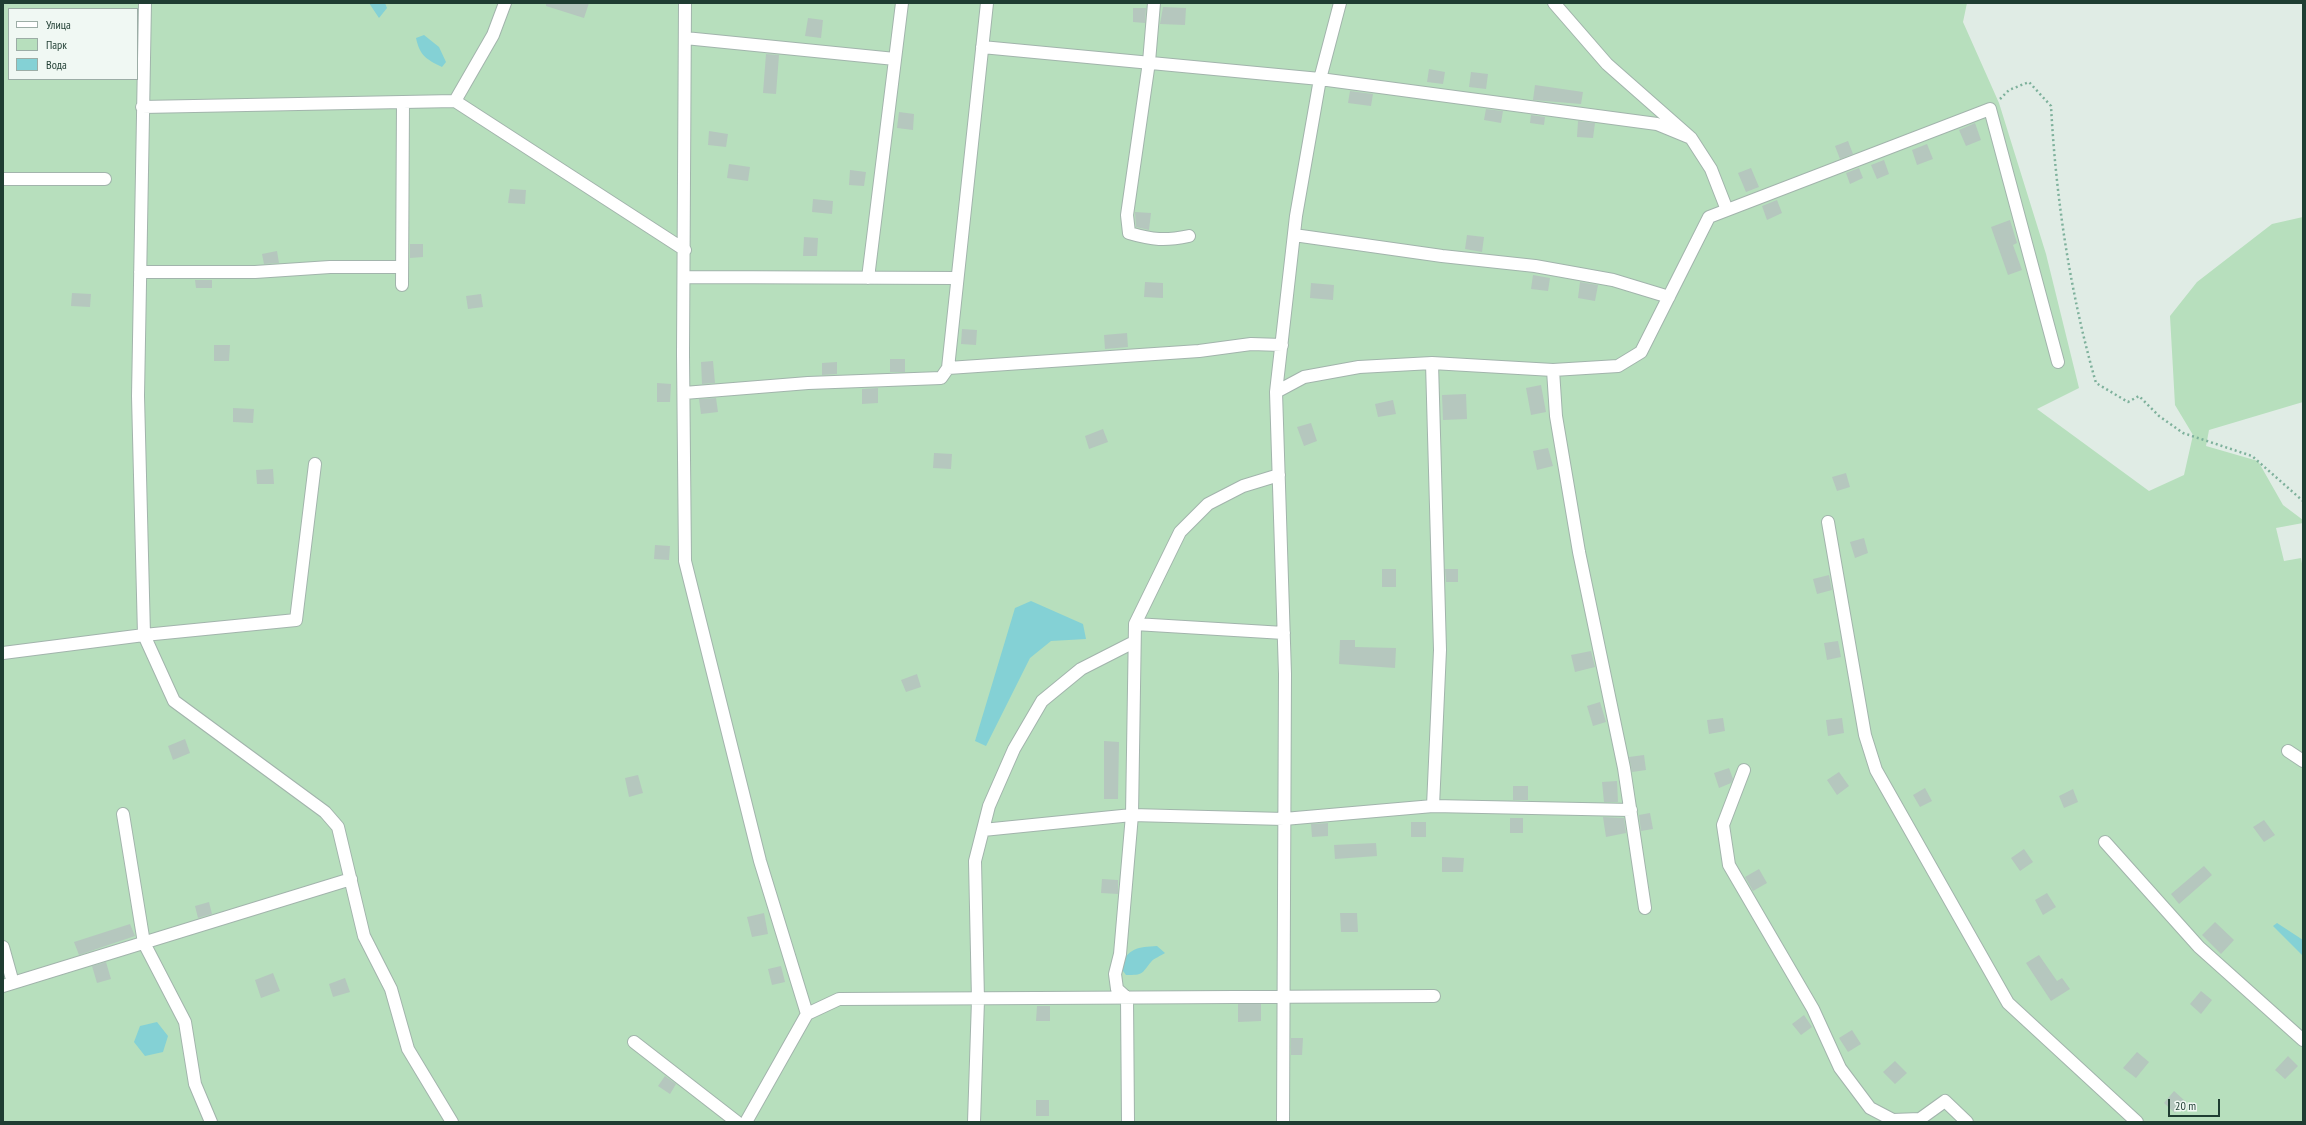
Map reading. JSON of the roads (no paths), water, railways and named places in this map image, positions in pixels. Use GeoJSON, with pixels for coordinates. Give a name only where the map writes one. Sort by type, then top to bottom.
{"type":"FeatureCollection","features":[{"type":"Feature","properties":{"kind":"street"},"geometry":{"type":"LineString","coordinates":[[145,3],[138,396],[144,635],[174,701],[325,812],[338,828],[364,936],[391,989],[408,1049],[452,1122]]}},
{"type":"Feature","properties":{"kind":"street"},"geometry":{"type":"LineString","coordinates":[[455,100],[493,35],[505,3]]}},
{"type":"Feature","properties":{"kind":"street"},"geometry":{"type":"LineString","coordinates":[[685,3],[685,561],[760,861],[807,1014]]}},
{"type":"Feature","properties":{"kind":"street"},"geometry":{"type":"LineString","coordinates":[[868,278],[902,3]]}},
{"type":"Feature","properties":{"kind":"street"},"geometry":{"type":"LineString","coordinates":[[684,393],[808,383],[941,378],[948,368],[956,278],[987,3]]}},
{"type":"Feature","properties":{"kind":"street"},"geometry":{"type":"LineString","coordinates":[[1154,3],[1149,62],[1127,215],[1129,233],[1149,239],[1166,240],[1189,236]]}},
{"type":"Feature","properties":{"kind":"street"},"geometry":{"type":"LineString","coordinates":[[1282,1122],[1284,633],[1276,392],[1294,235],[1320,78],[1340,3]]}},
{"type":"Feature","properties":{"kind":"street"},"geometry":{"type":"LineString","coordinates":[[1554,3],[1607,64],[1691,138],[1711,169],[1727,210]]}},
{"type":"Feature","properties":{"kind":"street"},"geometry":{"type":"LineString","coordinates":[[685,38],[895,59]]}},
{"type":"Feature","properties":{"kind":"street"},"geometry":{"type":"LineString","coordinates":[[982,47],[1320,78],[1657,124],[1691,138]]}},
{"type":"Feature","properties":{"kind":"street"},"geometry":{"type":"LineString","coordinates":[[142,107],[455,100],[685,250]]}},
{"type":"Feature","properties":{"kind":"street"},"geometry":{"type":"LineString","coordinates":[[402,285],[403,102]]}},
{"type":"Feature","properties":{"kind":"street"},"geometry":{"type":"LineString","coordinates":[[1276,392],[1304,377],[1359,367],[1432,362],[1554,370],[1618,366],[1641,352],[1709,216],[1990,109],[2058,362]]}},
{"type":"Feature","properties":{"kind":"street"},"geometry":{"type":"LineString","coordinates":[[3,179],[105,179]]}},
{"type":"Feature","properties":{"kind":"street"},"geometry":{"type":"LineString","coordinates":[[1294,235],[1329,241],[1382,246],[1442,256],[1535,266],[1613,280],[1669,297]]}},
{"type":"Feature","properties":{"kind":"street"},"geometry":{"type":"LineString","coordinates":[[140,272],[255,272],[330,267],[402,267]]}},
{"type":"Feature","properties":{"kind":"street"},"geometry":{"type":"LineString","coordinates":[[685,277],[956,278]]}},
{"type":"Feature","properties":{"kind":"street"},"geometry":{"type":"LineString","coordinates":[[948,368],[1191,351],[1252,344],[1282,345]]}},
{"type":"Feature","properties":{"kind":"street"},"geometry":{"type":"LineString","coordinates":[[1432,362],[1440,650],[1433,806]]}},
{"type":"Feature","properties":{"kind":"street"},"geometry":{"type":"LineString","coordinates":[[1554,370],[1556,416],[1574,522],[1624,768],[1645,908]]}},
{"type":"Feature","properties":{"kind":"street"},"geometry":{"type":"LineString","coordinates":[[3,653],[144,635],[296,620],[315,464]]}},
{"type":"Feature","properties":{"kind":"street"},"geometry":{"type":"LineString","coordinates":[[1128,1122],[1127,998],[1117,989],[1115,974],[1120,954],[1132,815],[1135,624],[1180,532],[1208,504],[1243,486],[1279,475]]}},
{"type":"Feature","properties":{"kind":"street"},"geometry":{"type":"LineString","coordinates":[[1828,522],[1865,735],[1876,770],[2008,1002],[2137,1122]]}},
{"type":"Feature","properties":{"kind":"street"},"geometry":{"type":"LineString","coordinates":[[1135,624],[1284,633]]}},
{"type":"Feature","properties":{"kind":"street"},"geometry":{"type":"LineString","coordinates":[[974,1122],[978,1000],[976,860],[990,806],[1014,749],[1042,701],[1081,669],[1134,642]]}},
{"type":"Feature","properties":{"kind":"street"},"geometry":{"type":"LineString","coordinates":[[2288,751],[2303,761]]}},
{"type":"Feature","properties":{"kind":"street"},"geometry":{"type":"LineString","coordinates":[[1744,770],[1723,825],[1729,865],[1813,1009],[1840,1068],[1870,1108],[1893,1120],[1920,1119],[1946,1101],[1967,1122]]}},
{"type":"Feature","properties":{"kind":"street"},"geometry":{"type":"LineString","coordinates":[[983,830],[1132,815],[1284,819],[1433,806],[1631,810]]}},
{"type":"Feature","properties":{"kind":"street"},"geometry":{"type":"LineString","coordinates":[[123,814],[144,943],[185,1022],[194,1084],[211,1122]]}},
{"type":"Feature","properties":{"kind":"street"},"geometry":{"type":"LineString","coordinates":[[2105,842],[2199,947],[2303,1040]]}},
{"type":"Feature","properties":{"kind":"street"},"geometry":{"type":"LineString","coordinates":[[3,947],[8,985],[351,879]]}},
{"type":"Feature","properties":{"kind":"street"},"geometry":{"type":"LineString","coordinates":[[746,1122],[807,1014],[839,999],[978,1000],[1283,996],[1434,996]]}},
{"type":"Feature","properties":{"kind":"street"},"geometry":{"type":"LineString","coordinates":[[634,1042],[737,1122]]}},
{"type":"Feature","properties":{"kind":"water"},"geometry":{"type":"Polygon","coordinates":[[[369,3],[385,3],[387,8],[379,18],[369,3]]]}},
{"type":"Feature","properties":{"kind":"water"},"geometry":{"type":"Polygon","coordinates":[[[424,35],[439,47],[446,62],[442,67],[432,62],[422,53],[416,38],[424,35]]]}},
{"type":"Feature","properties":{"kind":"water"},"geometry":{"type":"Polygon","coordinates":[[[1031,601],[1083,624],[1086,639],[1051,641],[1030,658],[986,746],[975,741],[1015,608],[1031,601]]]}},
{"type":"Feature","properties":{"kind":"water"},"geometry":{"type":"Polygon","coordinates":[[[2277,923],[2303,940],[2303,956],[2273,926],[2277,923]]]}},
{"type":"Feature","properties":{"kind":"water"},"geometry":{"type":"Polygon","coordinates":[[[1157,946],[1165,953],[1152,961],[1142,973],[1136,975],[1126,975],[1120,967],[1130,952],[1139,948],[1157,946]]]}},
{"type":"Feature","properties":{"kind":"water"},"geometry":{"type":"Polygon","coordinates":[[[157,1022],[168,1036],[163,1052],[145,1056],[134,1042],[140,1026],[157,1022]]]}}]}
